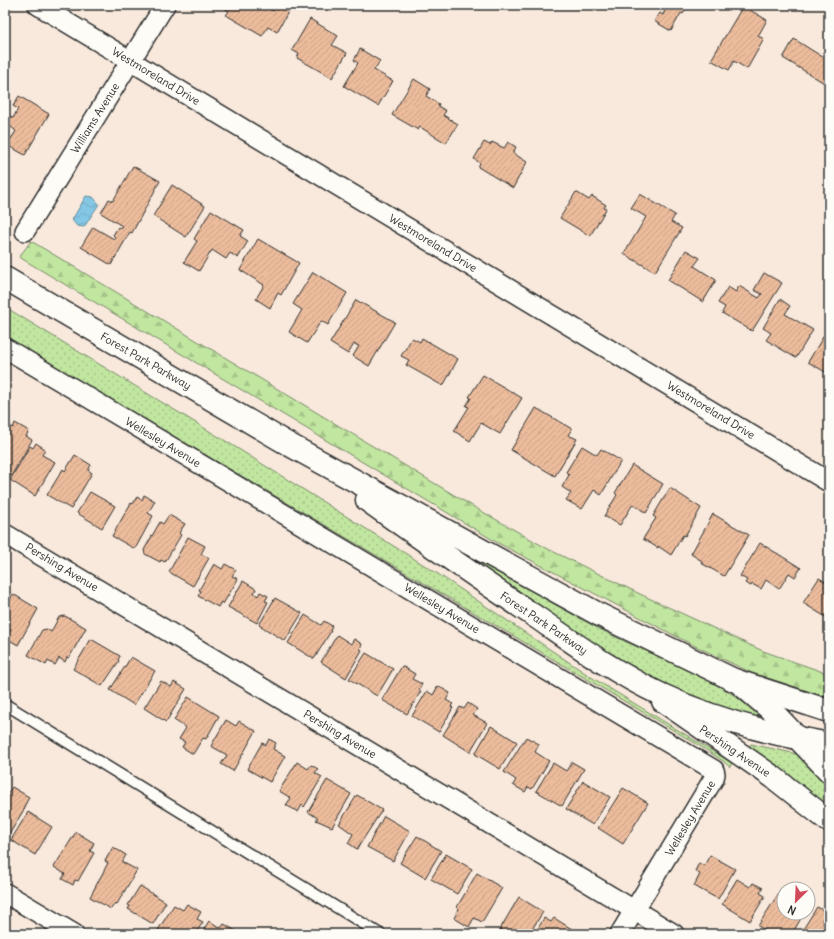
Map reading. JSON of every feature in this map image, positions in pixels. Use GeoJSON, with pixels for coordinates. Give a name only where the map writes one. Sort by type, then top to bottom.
{"type":"FeatureCollection","features":[{"type":"Feature","properties":{"kind":"main road","name":"Forest Park Parkway"},"geometry":{"type":"LineString","coordinates":[[5,278],[288,444],[598,614],[734,680],[829,711]]}},
{"type":"Feature","properties":{"kind":"main road","name":"Forest Park Parkway"},"geometry":{"type":"LineString","coordinates":[[288,444],[444,556],[639,684],[706,713],[745,726],[829,744]]}},
{"type":"Feature","properties":{"kind":"main road"},"geometry":{"type":"LineString","coordinates":[[734,680],[760,700],[829,771]]}},
{"type":"Feature","properties":{"kind":"main road","name":"Pershing Avenue"},"geometry":{"type":"LineString","coordinates":[[639,684],[773,777],[829,821]]}},
{"type":"Feature","properties":{"kind":"street","name":"Westmoreland Drive"},"geometry":{"type":"LineString","coordinates":[[38,5],[829,482]]}},
{"type":"Feature","properties":{"kind":"street","name":"Williams Avenue"},"geometry":{"type":"LineString","coordinates":[[25,232],[165,5]]}},
{"type":"Feature","properties":{"kind":"street","name":"Wellesley Avenue"},"geometry":{"type":"LineString","coordinates":[[5,348],[714,770],[714,778],[620,934]]}},
{"type":"Feature","properties":{"kind":"street","name":"Pershing Avenue"},"geometry":{"type":"LineString","coordinates":[[5,534],[674,934]]}},
{"type":"Feature","properties":{"kind":"street"},"geometry":{"type":"LineString","coordinates":[[5,893],[74,934]]}},
{"type":"Feature","properties":{"kind":"lane"},"geometry":{"type":"LineString","coordinates":[[5,704],[380,934]]}},
{"type":"Feature","properties":{"kind":"green space"},"geometry":{"type":"Polygon","coordinates":[[[31,241],[474,507],[548,549],[642,595],[763,651],[829,674],[829,698],[752,673],[691,644],[498,543],[19,257],[31,241]]]}},
{"type":"Feature","properties":{"kind":"green space"},"geometry":{"type":"Polygon","coordinates":[[[5,307],[224,440],[432,570],[591,677],[732,763],[730,767],[700,746],[5,337],[5,307]]]}},
{"type":"Feature","properties":{"kind":"green space"},"geometry":{"type":"Polygon","coordinates":[[[427,530],[592,625],[723,688],[762,717],[758,722],[661,685],[593,644],[427,530]]]}},
{"type":"Feature","properties":{"kind":"green space"},"geometry":{"type":"Polygon","coordinates":[[[751,744],[797,754],[829,787],[829,812],[750,750],[749,747],[751,744]]]}},
{"type":"Feature","properties":{"kind":"water"},"geometry":{"type":"Polygon","coordinates":[[[86,196],[93,197],[99,204],[84,227],[77,226],[72,220],[86,196]]]}},
{"type":"Feature","properties":{"kind":"building"},"geometry":{"type":"Polygon","coordinates":[[[219,5],[263,5],[273,11],[277,6],[288,12],[277,32],[268,27],[262,36],[226,15],[229,11],[219,5]]]}},
{"type":"Feature","properties":{"kind":"building"},"geometry":{"type":"Polygon","coordinates":[[[667,5],[688,5],[683,14],[681,13],[671,31],[654,21],[660,13],[663,15],[667,5]]]}},
{"type":"Feature","properties":{"kind":"building"},"geometry":{"type":"Polygon","coordinates":[[[743,6],[767,20],[758,36],[764,39],[747,69],[734,61],[729,70],[711,60],[743,6]]]}},
{"type":"Feature","properties":{"kind":"building"},"geometry":{"type":"Polygon","coordinates":[[[310,19],[338,36],[332,45],[347,53],[332,78],[297,58],[299,54],[292,50],[310,19]]]}},
{"type":"Feature","properties":{"kind":"building"},"geometry":{"type":"Polygon","coordinates":[[[794,39],[829,61],[829,79],[826,84],[783,58],[794,39]]]}},
{"type":"Feature","properties":{"kind":"building"},"geometry":{"type":"Polygon","coordinates":[[[360,49],[380,61],[374,70],[393,81],[378,106],[344,86],[358,63],[354,60],[360,49]]]}},
{"type":"Feature","properties":{"kind":"building"},"geometry":{"type":"Polygon","coordinates":[[[414,79],[430,89],[426,96],[439,104],[438,106],[446,111],[443,115],[458,124],[446,143],[420,127],[418,130],[392,115],[414,79]]]}},
{"type":"Feature","properties":{"kind":"building"},"geometry":{"type":"Polygon","coordinates":[[[5,85],[11,89],[5,99],[5,85]]]}},
{"type":"Feature","properties":{"kind":"building"},"geometry":{"type":"Polygon","coordinates":[[[19,96],[49,114],[25,155],[7,145],[16,131],[6,123],[10,116],[13,118],[18,109],[13,106],[19,96]]]}},
{"type":"Feature","properties":{"kind":"building"},"geometry":{"type":"Polygon","coordinates":[[[484,142],[490,145],[492,142],[504,148],[508,142],[516,147],[513,153],[527,162],[513,188],[478,167],[480,163],[474,159],[484,142]]]}},
{"type":"Feature","properties":{"kind":"building"},"geometry":{"type":"Polygon","coordinates":[[[133,166],[160,181],[132,233],[130,232],[111,265],[81,247],[93,227],[114,239],[115,237],[113,235],[118,227],[120,228],[122,226],[101,213],[109,199],[113,201],[133,166]]]}},
{"type":"Feature","properties":{"kind":"building"},"geometry":{"type":"Polygon","coordinates":[[[172,185],[205,206],[186,237],[153,216],[172,185]]]}},
{"type":"Feature","properties":{"kind":"building"},"geometry":{"type":"Polygon","coordinates":[[[576,192],[589,200],[592,196],[606,205],[604,208],[606,209],[590,236],[560,218],[576,192]]]}},
{"type":"Feature","properties":{"kind":"building"},"geometry":{"type":"Polygon","coordinates":[[[640,194],[675,215],[671,222],[682,228],[655,272],[624,254],[646,217],[631,208],[640,194]]]}},
{"type":"Feature","properties":{"kind":"building"},"geometry":{"type":"Polygon","coordinates":[[[211,210],[244,230],[240,236],[248,241],[238,258],[230,253],[226,259],[212,250],[199,271],[184,262],[197,241],[194,239],[211,210]]]}},
{"type":"Feature","properties":{"kind":"building"},"geometry":{"type":"Polygon","coordinates":[[[258,239],[299,263],[281,295],[278,293],[270,308],[256,299],[264,285],[240,270],[258,239]]]}},
{"type":"Feature","properties":{"kind":"building"},"geometry":{"type":"Polygon","coordinates":[[[686,250],[700,258],[694,266],[716,280],[703,302],[668,280],[686,250]]]}},
{"type":"Feature","properties":{"kind":"building"},"geometry":{"type":"Polygon","coordinates":[[[313,272],[347,293],[328,325],[321,321],[307,343],[289,332],[302,310],[293,304],[313,272]]]}},
{"type":"Feature","properties":{"kind":"building"},"geometry":{"type":"Polygon","coordinates":[[[764,273],[782,283],[752,331],[722,313],[725,307],[718,303],[728,287],[736,292],[739,286],[759,298],[762,294],[754,290],[764,273]]]}},
{"type":"Feature","properties":{"kind":"building"},"geometry":{"type":"Polygon","coordinates":[[[780,299],[790,306],[785,314],[813,330],[796,358],[766,340],[771,333],[763,328],[780,299]]]}},
{"type":"Feature","properties":{"kind":"building"},"geometry":{"type":"Polygon","coordinates":[[[356,300],[395,322],[369,366],[353,356],[359,346],[354,344],[348,354],[330,343],[356,300]]]}},
{"type":"Feature","properties":{"kind":"building"},"geometry":{"type":"Polygon","coordinates":[[[829,327],[829,374],[808,362],[829,327]]]}},
{"type":"Feature","properties":{"kind":"building"},"geometry":{"type":"Polygon","coordinates":[[[412,338],[420,342],[422,338],[458,359],[443,386],[406,365],[409,360],[401,356],[412,338]]]}},
{"type":"Feature","properties":{"kind":"building"},"geometry":{"type":"Polygon","coordinates":[[[483,375],[522,398],[500,434],[481,423],[470,441],[454,431],[469,407],[466,406],[471,398],[469,397],[483,375]]]}},
{"type":"Feature","properties":{"kind":"building"},"geometry":{"type":"Polygon","coordinates":[[[536,408],[572,429],[568,435],[577,439],[555,476],[511,450],[536,408]]]}},
{"type":"Feature","properties":{"kind":"building"},"geometry":{"type":"Polygon","coordinates":[[[5,423],[13,428],[15,423],[29,431],[26,436],[32,440],[11,476],[5,472],[5,423]]]}},
{"type":"Feature","properties":{"kind":"building"},"geometry":{"type":"Polygon","coordinates":[[[36,443],[45,449],[42,455],[55,462],[35,496],[10,480],[30,446],[33,448],[36,443]]]}},
{"type":"Feature","properties":{"kind":"building"},"geometry":{"type":"Polygon","coordinates":[[[582,446],[597,455],[601,449],[621,461],[601,495],[594,490],[582,509],[566,500],[571,493],[562,487],[569,475],[566,472],[582,446]]]}},
{"type":"Feature","properties":{"kind":"building"},"geometry":{"type":"Polygon","coordinates":[[[75,455],[91,465],[88,470],[92,473],[71,509],[47,495],[63,469],[65,471],[75,455]]]}},
{"type":"Feature","properties":{"kind":"building"},"geometry":{"type":"Polygon","coordinates":[[[632,465],[663,484],[646,513],[633,504],[620,525],[604,516],[617,495],[615,493],[632,465]]]}},
{"type":"Feature","properties":{"kind":"building"},"geometry":{"type":"Polygon","coordinates":[[[670,488],[701,508],[685,536],[683,535],[671,555],[658,546],[658,548],[643,539],[656,518],[653,516],[670,488]]]}},
{"type":"Feature","properties":{"kind":"building"},"geometry":{"type":"Polygon","coordinates":[[[90,492],[115,506],[102,528],[77,513],[90,492]]]}},
{"type":"Feature","properties":{"kind":"building"},"geometry":{"type":"Polygon","coordinates":[[[144,495],[155,501],[148,513],[153,516],[135,549],[112,536],[131,503],[133,504],[137,497],[142,500],[144,495]]]}},
{"type":"Feature","properties":{"kind":"building"},"geometry":{"type":"Polygon","coordinates":[[[713,514],[749,535],[724,576],[701,563],[702,561],[691,554],[713,514]]]}},
{"type":"Feature","properties":{"kind":"building"},"geometry":{"type":"Polygon","coordinates":[[[169,515],[185,524],[179,533],[181,535],[165,562],[161,560],[160,562],[145,554],[144,550],[160,522],[163,524],[169,515]]]}},
{"type":"Feature","properties":{"kind":"building"},"geometry":{"type":"Polygon","coordinates":[[[188,537],[205,546],[201,554],[209,558],[193,586],[169,572],[188,537]]]}},
{"type":"Feature","properties":{"kind":"building"},"geometry":{"type":"Polygon","coordinates":[[[760,543],[801,568],[795,577],[789,573],[779,589],[766,580],[761,589],[752,584],[751,586],[745,583],[747,580],[740,576],[760,543]]]}},
{"type":"Feature","properties":{"kind":"building"},"geometry":{"type":"Polygon","coordinates":[[[214,564],[222,569],[225,564],[236,570],[232,576],[238,579],[223,604],[221,602],[218,607],[198,596],[201,591],[199,590],[214,564]]]}},
{"type":"Feature","properties":{"kind":"building"},"geometry":{"type":"Polygon","coordinates":[[[819,578],[829,584],[829,619],[803,603],[819,578]]]}},
{"type":"Feature","properties":{"kind":"building"},"geometry":{"type":"Polygon","coordinates":[[[243,581],[256,589],[254,593],[258,596],[260,592],[268,596],[265,601],[268,602],[257,623],[228,607],[243,581]]]}},
{"type":"Feature","properties":{"kind":"building"},"geometry":{"type":"Polygon","coordinates":[[[13,594],[38,609],[18,645],[6,638],[11,629],[5,625],[5,608],[13,594]]]}},
{"type":"Feature","properties":{"kind":"building"},"geometry":{"type":"Polygon","coordinates":[[[275,598],[302,613],[285,641],[259,625],[275,598]]]}},
{"type":"Feature","properties":{"kind":"building"},"geometry":{"type":"Polygon","coordinates":[[[305,615],[321,625],[324,621],[332,626],[331,631],[314,659],[288,643],[305,615]]]}},
{"type":"Feature","properties":{"kind":"building"},"geometry":{"type":"Polygon","coordinates":[[[65,616],[86,628],[69,658],[67,657],[65,662],[59,658],[55,665],[48,661],[46,665],[28,655],[42,630],[47,629],[51,632],[59,617],[65,616]]]}},
{"type":"Feature","properties":{"kind":"building"},"geometry":{"type":"Polygon","coordinates":[[[337,635],[351,644],[354,639],[362,644],[360,649],[362,650],[346,678],[321,662],[337,635]]]}},
{"type":"Feature","properties":{"kind":"building"},"geometry":{"type":"Polygon","coordinates":[[[91,639],[120,656],[119,661],[102,686],[73,669],[91,639]]]}},
{"type":"Feature","properties":{"kind":"building"},"geometry":{"type":"Polygon","coordinates":[[[366,653],[393,669],[377,696],[349,679],[366,653]]]}},
{"type":"Feature","properties":{"kind":"building"},"geometry":{"type":"Polygon","coordinates":[[[131,657],[155,671],[134,705],[110,690],[131,657]]]}},
{"type":"Feature","properties":{"kind":"building"},"geometry":{"type":"Polygon","coordinates":[[[402,666],[415,674],[412,679],[422,684],[419,690],[421,691],[407,714],[382,700],[402,666]]]}},
{"type":"Feature","properties":{"kind":"building"},"geometry":{"type":"Polygon","coordinates":[[[161,681],[171,687],[174,682],[186,689],[166,722],[144,708],[161,681]]]}},
{"type":"Feature","properties":{"kind":"building"},"geometry":{"type":"Polygon","coordinates":[[[438,686],[450,693],[446,700],[453,704],[451,706],[453,708],[439,732],[412,716],[427,691],[433,695],[438,686]]]}},
{"type":"Feature","properties":{"kind":"building"},"geometry":{"type":"Polygon","coordinates":[[[188,697],[219,716],[206,739],[203,738],[193,754],[182,747],[185,742],[179,739],[186,728],[174,720],[188,697]]]}},
{"type":"Feature","properties":{"kind":"building"},"geometry":{"type":"Polygon","coordinates":[[[468,703],[477,709],[473,715],[487,723],[470,752],[443,735],[460,707],[464,709],[468,703]]]}},
{"type":"Feature","properties":{"kind":"building"},"geometry":{"type":"Polygon","coordinates":[[[226,720],[236,726],[239,721],[256,731],[233,771],[221,764],[227,755],[211,746],[226,720]]]}},
{"type":"Feature","properties":{"kind":"building"},"geometry":{"type":"Polygon","coordinates":[[[491,726],[517,742],[500,769],[475,754],[491,726]]]}},
{"type":"Feature","properties":{"kind":"building"},"geometry":{"type":"Polygon","coordinates":[[[526,737],[539,744],[535,752],[549,761],[532,789],[528,787],[525,792],[513,785],[516,780],[504,772],[526,737]]]}},
{"type":"Feature","properties":{"kind":"building"},"geometry":{"type":"Polygon","coordinates":[[[269,739],[276,743],[273,749],[285,756],[270,782],[247,769],[262,743],[266,745],[269,739]]]}},
{"type":"Feature","properties":{"kind":"building"},"geometry":{"type":"Polygon","coordinates":[[[297,762],[308,769],[311,765],[318,769],[315,773],[322,777],[304,807],[302,805],[298,812],[286,805],[291,798],[279,791],[297,762]]]}},
{"type":"Feature","properties":{"kind":"building"},"geometry":{"type":"Polygon","coordinates":[[[572,762],[584,769],[562,806],[536,791],[553,763],[566,771],[572,762]]]}},
{"type":"Feature","properties":{"kind":"building"},"geometry":{"type":"Polygon","coordinates":[[[327,780],[351,794],[332,827],[316,820],[318,818],[308,812],[327,780]]]}},
{"type":"Feature","properties":{"kind":"building"},"geometry":{"type":"Polygon","coordinates":[[[583,781],[610,797],[593,825],[566,809],[583,781]]]}},
{"type":"Feature","properties":{"kind":"building"},"geometry":{"type":"Polygon","coordinates":[[[12,787],[29,797],[25,805],[26,806],[7,838],[5,836],[5,794],[7,795],[12,787]]]}},
{"type":"Feature","properties":{"kind":"building"},"geometry":{"type":"Polygon","coordinates":[[[623,788],[648,803],[623,844],[598,828],[623,788]]]}},
{"type":"Feature","properties":{"kind":"building"},"geometry":{"type":"Polygon","coordinates":[[[357,795],[382,810],[357,849],[348,843],[353,834],[339,824],[357,795]]]}},
{"type":"Feature","properties":{"kind":"building"},"geometry":{"type":"Polygon","coordinates":[[[28,812],[52,827],[35,855],[11,840],[28,812]]]}},
{"type":"Feature","properties":{"kind":"building"},"geometry":{"type":"Polygon","coordinates":[[[384,816],[410,831],[393,861],[367,847],[384,816]]]}},
{"type":"Feature","properties":{"kind":"building"},"geometry":{"type":"Polygon","coordinates":[[[76,832],[94,843],[90,851],[94,853],[78,881],[75,880],[73,885],[62,879],[65,874],[54,867],[76,832]]]}},
{"type":"Feature","properties":{"kind":"building"},"geometry":{"type":"Polygon","coordinates":[[[417,836],[441,851],[425,878],[400,863],[417,836]]]}},
{"type":"Feature","properties":{"kind":"building"},"geometry":{"type":"Polygon","coordinates":[[[113,847],[126,855],[122,862],[137,870],[117,904],[115,903],[111,909],[90,897],[108,863],[105,861],[113,847]]]}},
{"type":"Feature","properties":{"kind":"building"},"geometry":{"type":"Polygon","coordinates":[[[446,854],[472,869],[457,894],[431,879],[446,854]]]}},
{"type":"Feature","properties":{"kind":"building"},"geometry":{"type":"Polygon","coordinates":[[[710,855],[735,869],[718,899],[694,886],[700,874],[695,871],[699,863],[704,866],[710,855]]]}},
{"type":"Feature","properties":{"kind":"building"},"geometry":{"type":"Polygon","coordinates":[[[477,873],[502,888],[482,922],[474,918],[469,927],[454,918],[459,909],[457,907],[477,873]]]}},
{"type":"Feature","properties":{"kind":"building"},"geometry":{"type":"Polygon","coordinates":[[[737,879],[750,887],[753,883],[763,888],[760,893],[765,896],[750,921],[722,904],[737,879]]]}},
{"type":"Feature","properties":{"kind":"building"},"geometry":{"type":"Polygon","coordinates":[[[140,886],[166,902],[153,924],[128,909],[130,906],[128,905],[140,886]]]}},
{"type":"Feature","properties":{"kind":"building"},"geometry":{"type":"Polygon","coordinates":[[[519,897],[543,912],[529,934],[505,934],[500,929],[519,897]]]}},
{"type":"Feature","properties":{"kind":"building"},"geometry":{"type":"Polygon","coordinates":[[[776,898],[776,921],[799,921],[792,934],[772,934],[758,926],[776,898]]]}},
{"type":"Feature","properties":{"kind":"building"},"geometry":{"type":"Polygon","coordinates":[[[187,904],[201,912],[197,919],[203,922],[195,934],[164,934],[158,930],[174,905],[183,910],[187,904]]]}},
{"type":"Feature","properties":{"kind":"building"},"geometry":{"type":"Polygon","coordinates":[[[817,907],[827,912],[822,921],[829,926],[829,934],[800,934],[808,921],[816,921],[817,907]]]}},
{"type":"Feature","properties":{"kind":"building"},"geometry":{"type":"Polygon","coordinates":[[[544,918],[551,922],[554,918],[580,934],[535,934],[544,918]]]}},
{"type":"Feature","properties":{"kind":"building"},"geometry":{"type":"Polygon","coordinates":[[[209,921],[221,928],[224,924],[236,931],[235,934],[201,934],[209,921]]]}}]}
